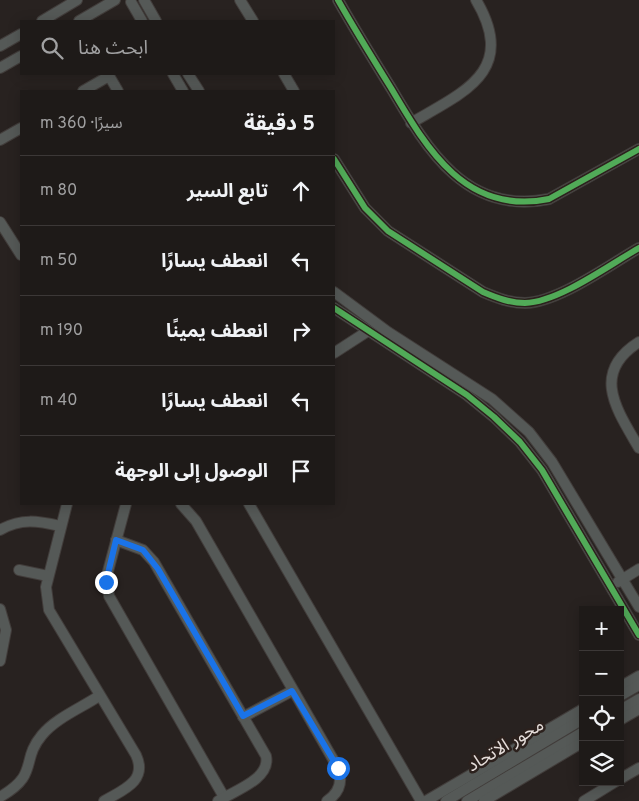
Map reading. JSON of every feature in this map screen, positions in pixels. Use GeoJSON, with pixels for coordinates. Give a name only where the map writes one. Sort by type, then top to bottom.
{"type":"FeatureCollection","features":[{"type":"Feature","properties":{"kind":"street"},"geometry":{"type":"LineString","coordinates":[[44,20],[77,0]]}},
{"type":"Feature","properties":{"kind":"street"},"geometry":{"type":"LineString","coordinates":[[81,20],[115,0]]}},
{"type":"Feature","properties":{"kind":"street"},"geometry":{"type":"LineString","coordinates":[[144,0],[155,20]]}},
{"type":"Feature","properties":{"kind":"street"},"geometry":{"type":"LineString","coordinates":[[240,0],[252,20]]}},
{"type":"Feature","properties":{"kind":"street"},"geometry":{"type":"LineString","coordinates":[[338,0],[412,123],[435,157],[452,173],[483,192],[510,201],[535,202],[549,199],[639,149]]}},
{"type":"Feature","properties":{"kind":"street"},"geometry":{"type":"LineString","coordinates":[[412,123],[470,88],[483,73],[490,54],[490,34],[486,15],[476,0]]}},
{"type":"Feature","properties":{"kind":"street"},"geometry":{"type":"LineString","coordinates":[[132,1],[142,20]]}},
{"type":"Feature","properties":{"kind":"street"},"geometry":{"type":"LineString","coordinates":[[0,46],[20,35]]}},
{"type":"Feature","properties":{"kind":"street"},"geometry":{"type":"LineString","coordinates":[[0,68],[20,57]]}},
{"type":"Feature","properties":{"kind":"street"},"geometry":{"type":"LineString","coordinates":[[85,90],[109,75],[117,90]]}},
{"type":"Feature","properties":{"kind":"street"},"geometry":{"type":"LineString","coordinates":[[174,75],[182,90]]}},
{"type":"Feature","properties":{"kind":"street"},"geometry":{"type":"LineString","coordinates":[[189,75],[198,90]]}},
{"type":"Feature","properties":{"kind":"street"},"geometry":{"type":"LineString","coordinates":[[285,75],[293,90]]}},
{"type":"Feature","properties":{"kind":"street"},"geometry":{"type":"LineString","coordinates":[[0,140],[20,129]]}},
{"type":"Feature","properties":{"kind":"street"},"geometry":{"type":"LineString","coordinates":[[335,161],[365,208],[388,231],[484,292],[499,299],[525,303],[552,297],[639,248]]}},
{"type":"Feature","properties":{"kind":"street"},"geometry":{"type":"LineString","coordinates":[[0,222],[20,253]]}},
{"type":"Feature","properties":{"kind":"street"},"geometry":{"type":"LineString","coordinates":[[335,293],[388,332],[492,398],[516,419],[552,462],[639,607]]}},
{"type":"Feature","properties":{"kind":"street"},"geometry":{"type":"LineString","coordinates":[[335,309],[474,401],[520,442],[542,470],[639,635]]}},
{"type":"Feature","properties":{"kind":"street"},"geometry":{"type":"LineString","coordinates":[[335,352],[368,331]]}},
{"type":"Feature","properties":{"kind":"street"},"geometry":{"type":"LineString","coordinates":[[639,342],[626,351],[618,360],[611,384],[616,408],[639,448]]}},
{"type":"Feature","properties":{"kind":"street"},"geometry":{"type":"LineString","coordinates":[[67,505],[48,576],[46,592],[49,610],[136,755],[140,768],[134,782],[104,801]]}},
{"type":"Feature","properties":{"kind":"street"},"geometry":{"type":"LineString","coordinates":[[116,540],[136,546],[154,562],[266,756],[267,766],[261,775],[221,799],[109,596],[107,575],[116,540],[126,505]]}},
{"type":"Feature","properties":{"kind":"street"},"geometry":{"type":"LineString","coordinates":[[182,505],[196,521],[340,775],[339,789],[327,801]]}},
{"type":"Feature","properties":{"kind":"street"},"geometry":{"type":"LineString","coordinates":[[250,505],[422,801]]}},
{"type":"Feature","properties":{"kind":"street"},"geometry":{"type":"LineString","coordinates":[[0,530],[14,523],[29,520],[60,526]]}},
{"type":"Feature","properties":{"kind":"street"},"geometry":{"type":"LineString","coordinates":[[19,570],[48,576]]}},
{"type":"Feature","properties":{"kind":"street"},"geometry":{"type":"LineString","coordinates":[[611,586],[639,570]]}},
{"type":"Feature","properties":{"kind":"street"},"geometry":{"type":"LineString","coordinates":[[0,609],[6,630],[0,661]]}},
{"type":"Feature","properties":{"kind":"street"},"geometry":{"type":"LineString","coordinates":[[624,685],[639,676]]}},
{"type":"Feature","properties":{"kind":"street"},"geometry":{"type":"LineString","coordinates":[[624,694],[639,685]]}},
{"type":"Feature","properties":{"kind":"street"},"geometry":{"type":"LineString","coordinates":[[243,716],[292,691]]}},
{"type":"Feature","properties":{"kind":"street"},"geometry":{"type":"LineString","coordinates":[[1,793],[14,788],[26,776],[35,747],[42,735],[58,722],[99,696]]}},
{"type":"Feature","properties":{"kind":"street"},"geometry":{"type":"LineString","coordinates":[[624,708],[639,699]]}},
{"type":"Feature","properties":{"kind":"street"},"geometry":{"type":"LineString","coordinates":[[624,718],[639,709]]}},
{"type":"Feature","properties":{"kind":"street"},"geometry":{"type":"LineString","coordinates":[[426,801],[579,711]]}},
{"type":"Feature","properties":{"kind":"street","name":"محور الاتحاد"},"geometry":{"type":"LineString","coordinates":[[446,801],[579,721]]}},
{"type":"Feature","properties":{"kind":"street","name":"محور الاتحاد"},"geometry":{"type":"LineString","coordinates":[[467,801],[579,734]]}},
{"type":"Feature","properties":{"kind":"street"},"geometry":{"type":"LineString","coordinates":[[484,801],[579,744]]}},
{"type":"Feature","properties":{"kind":"street"},"geometry":{"type":"LineString","coordinates":[[624,777],[639,768]]}},
{"type":"Feature","properties":{"kind":"street"},"geometry":{"type":"LineString","coordinates":[[584,801],[609,786]]}},
{"type":"Feature","properties":{"kind":"cycle path"},"geometry":{"type":"LineString","coordinates":[[338,0],[419,133],[452,173],[472,187],[494,197],[520,202],[549,199],[639,149]]}},
{"type":"Feature","properties":{"kind":"cycle path"},"geometry":{"type":"LineString","coordinates":[[335,161],[365,208],[388,231],[483,292],[504,300],[525,303],[553,296],[584,282],[639,248]]}},
{"type":"Feature","properties":{"kind":"cycle path"},"geometry":{"type":"LineString","coordinates":[[335,309],[467,395],[520,442],[542,470],[639,635]]}},
{"type":"Feature","properties":{"kind":"route"},"geometry":{"type":"LineString","coordinates":[[106,582],[116,540],[143,550],[158,569],[243,716],[292,691],[338,768]]}}]}
